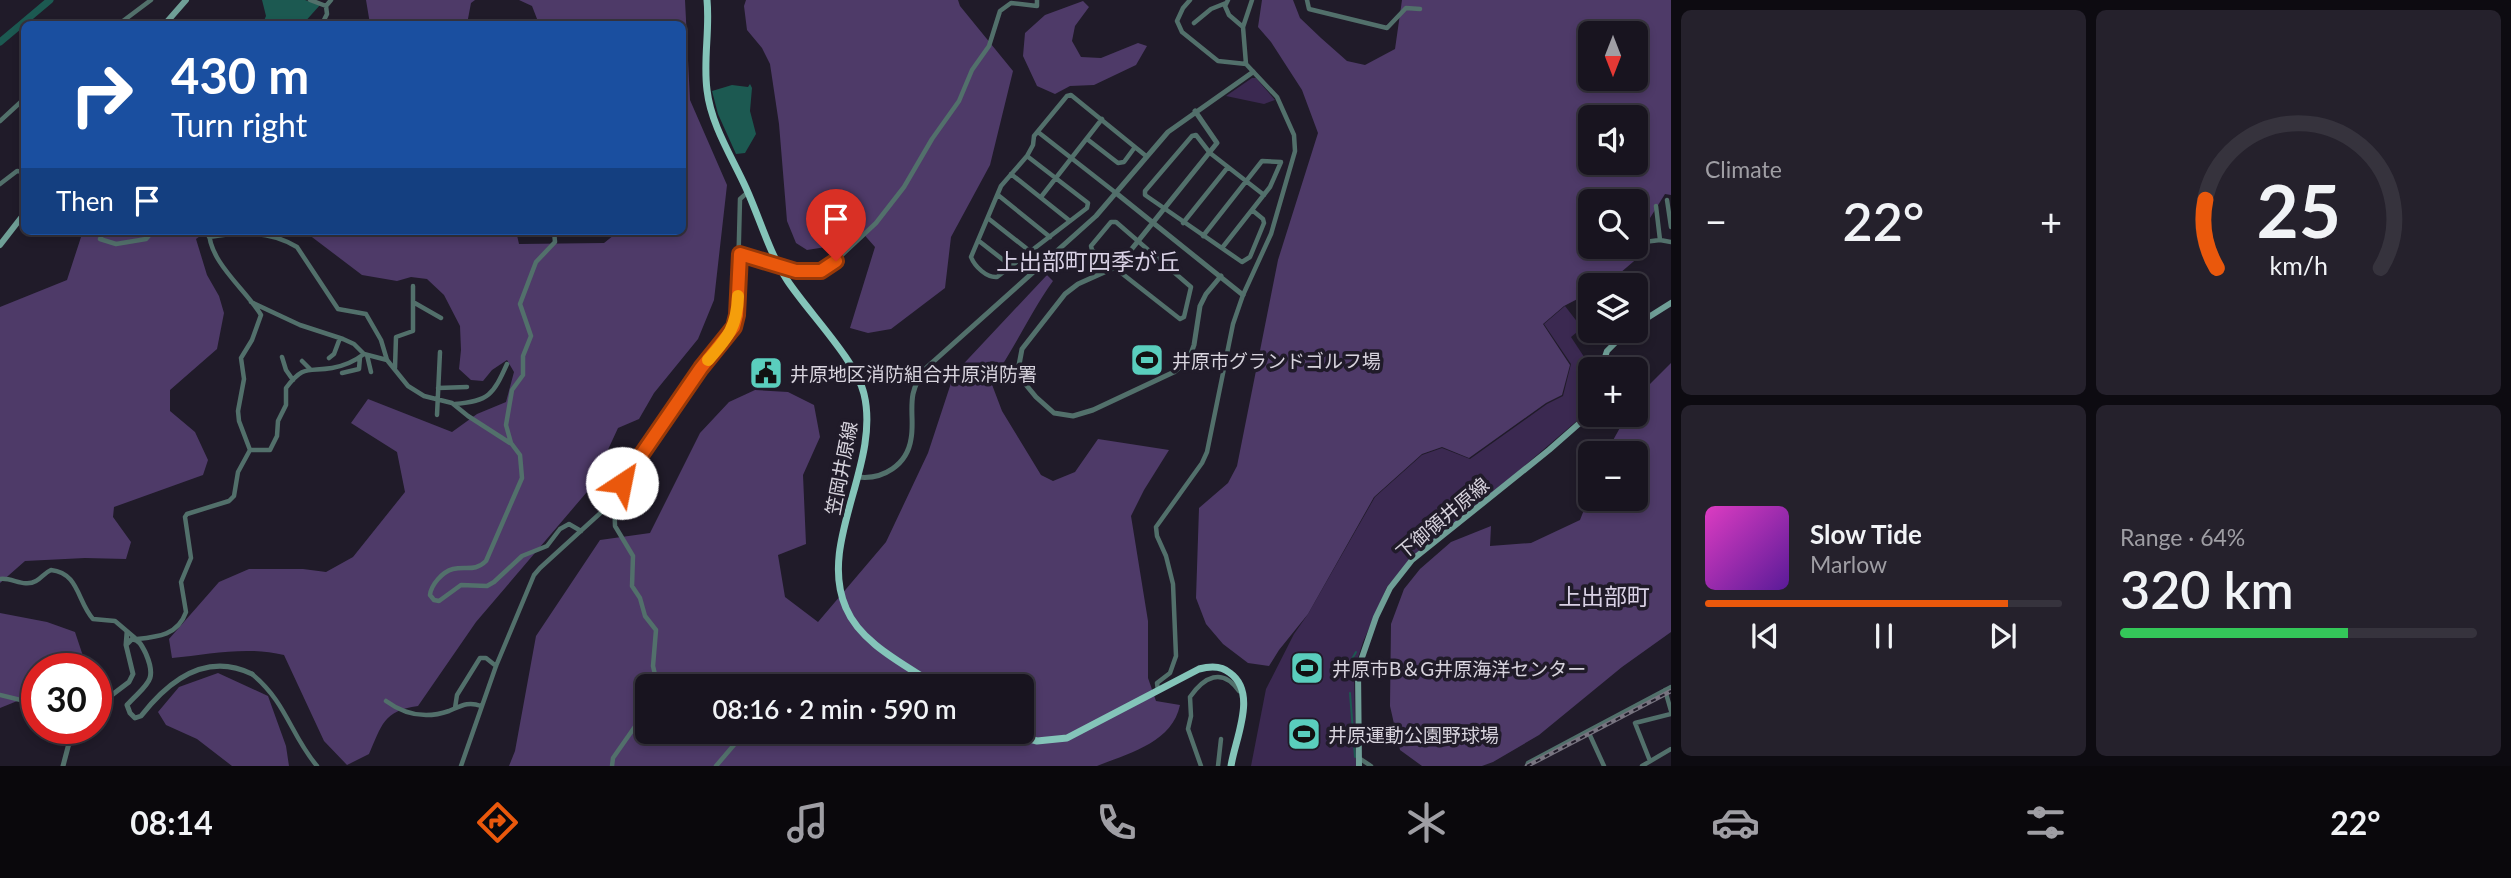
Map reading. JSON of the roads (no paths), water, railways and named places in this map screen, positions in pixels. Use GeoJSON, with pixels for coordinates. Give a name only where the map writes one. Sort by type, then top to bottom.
{"type":"FeatureCollection","features":[{"type":"Feature","properties":{"kind":"main road"},"geometry":{"type":"LineString","coordinates":[[168,21],[186,0]]}},
{"type":"Feature","properties":{"kind":"main road","name":"笠岡井原線"},"geometry":{"type":"LineString","coordinates":[[707,0],[705,74],[715,120],[778,264],[862,385],[867,409],[867,433],[839,557],[839,582],[844,605],[855,623],[871,640],[920,674]]}},
{"type":"Feature","properties":{"kind":"main road"},"geometry":{"type":"LineString","coordinates":[[0,245],[21,218]]}},
{"type":"Feature","properties":{"kind":"main road"},"geometry":{"type":"LineString","coordinates":[[1648,317],[1671,303]]}},
{"type":"Feature","properties":{"kind":"main road","name":"下御領井原線"},"geometry":{"type":"LineString","coordinates":[[1359,766],[1358,669],[1383,600],[1390,588],[1412,561],[1578,424]]}},
{"type":"Feature","properties":{"kind":"main road"},"geometry":{"type":"LineString","coordinates":[[1034,740],[1056,740],[1079,733],[1199,670],[1214,666],[1230,672],[1240,683],[1243,692],[1231,766]]}},
{"type":"Feature","properties":{"kind":"street"},"geometry":{"type":"LineString","coordinates":[[124,21],[151,0]]}},
{"type":"Feature","properties":{"kind":"street"},"geometry":{"type":"LineString","coordinates":[[310,0],[326,6]]}},
{"type":"Feature","properties":{"kind":"street"},"geometry":{"type":"LineString","coordinates":[[324,21],[327,14],[326,6],[331,0]]}},
{"type":"Feature","properties":{"kind":"street"},"geometry":{"type":"LineString","coordinates":[[740,254],[796,271],[821,271],[828,268],[869,230],[904,187],[932,139],[959,101],[972,69],[989,46],[1000,11],[1011,3],[1037,6],[1037,0]]}},
{"type":"Feature","properties":{"kind":"street"},"geometry":{"type":"LineString","coordinates":[[1191,0],[1183,8],[1177,21],[1182,32],[1218,61],[1246,64]]}},
{"type":"Feature","properties":{"kind":"street"},"geometry":{"type":"LineString","coordinates":[[1158,691],[1157,683],[1170,673],[1176,656],[1173,584],[1156,527],[1207,452],[1225,359],[1243,295],[1271,234],[1295,151],[1296,142],[1277,97],[1246,64],[1243,27],[1252,0]]}},
{"type":"Feature","properties":{"kind":"street"},"geometry":{"type":"LineString","coordinates":[[1307,0],[1309,9],[1387,27],[1404,9],[1420,9]]}},
{"type":"Feature","properties":{"kind":"street"},"geometry":{"type":"LineString","coordinates":[[1194,23],[1211,9],[1227,2],[1226,12],[1243,27]]}},
{"type":"Feature","properties":{"kind":"street"},"geometry":{"type":"LineString","coordinates":[[858,477],[881,476],[894,468],[905,456],[911,440],[914,388],[925,369],[1096,216],[1168,132],[1253,72]]}},
{"type":"Feature","properties":{"kind":"street"},"geometry":{"type":"LineString","coordinates":[[1027,156],[1088,203],[1087,208],[998,277],[992,278],[974,264],[971,257],[998,195],[1027,156],[1034,136],[1067,96],[1071,95],[1146,156]]}},
{"type":"Feature","properties":{"kind":"street"},"geometry":{"type":"LineString","coordinates":[[0,121],[21,102]]}},
{"type":"Feature","properties":{"kind":"street"},"geometry":{"type":"LineString","coordinates":[[1195,111],[1218,140],[1210,153],[1114,269],[1071,289],[1022,349],[1018,365],[1023,380],[1036,397],[1054,413],[1069,416],[1084,414],[1180,368],[1189,359],[1194,345],[1200,306],[1221,276]]}},
{"type":"Feature","properties":{"kind":"street"},"geometry":{"type":"LineString","coordinates":[[1041,197],[1102,119]]}},
{"type":"Feature","properties":{"kind":"street"},"geometry":{"type":"LineString","coordinates":[[1038,132],[1243,295]]}},
{"type":"Feature","properties":{"kind":"street"},"geometry":{"type":"LineString","coordinates":[[1252,210],[1264,219],[1264,223],[1250,257],[1242,262],[1163,210],[1145,195],[1145,191],[1169,161],[1196,135],[1210,153],[1264,195]]}},
{"type":"Feature","properties":{"kind":"street"},"geometry":{"type":"LineString","coordinates":[[1087,139],[1118,163],[1124,162],[1135,147]]}},
{"type":"Feature","properties":{"kind":"street"},"geometry":{"type":"LineString","coordinates":[[1203,236],[1262,161],[1281,162],[1273,182],[1222,248]]}},
{"type":"Feature","properties":{"kind":"street"},"geometry":{"type":"LineString","coordinates":[[1183,223],[1228,167]]}},
{"type":"Feature","properties":{"kind":"street"},"geometry":{"type":"LineString","coordinates":[[0,184],[21,172]]}},
{"type":"Feature","properties":{"kind":"street"},"geometry":{"type":"LineString","coordinates":[[1011,174],[1070,221]]}},
{"type":"Feature","properties":{"kind":"street"},"geometry":{"type":"LineString","coordinates":[[461,766],[496,666],[534,575],[607,507],[701,368],[734,327],[740,254],[740,199],[748,192]]}},
{"type":"Feature","properties":{"kind":"street"},"geometry":{"type":"LineString","coordinates":[[998,195],[1050,237]]}},
{"type":"Feature","properties":{"kind":"street"},"geometry":{"type":"LineString","coordinates":[[1667,200],[1671,227]]}},
{"type":"Feature","properties":{"kind":"street"},"geometry":{"type":"LineString","coordinates":[[1656,206],[1660,240]]}},
{"type":"Feature","properties":{"kind":"street"},"geometry":{"type":"LineString","coordinates":[[989,219],[1031,251]]}},
{"type":"Feature","properties":{"kind":"street"},"geometry":{"type":"LineString","coordinates":[[1111,222],[1116,222],[1139,241],[1191,287],[1184,317],[1180,319],[1114,269],[1092,250],[1091,246],[1111,222]]}},
{"type":"Feature","properties":{"kind":"street"},"geometry":{"type":"LineString","coordinates":[[102,235],[100,239],[116,244],[146,239],[150,235]]}},
{"type":"Feature","properties":{"kind":"street"},"geometry":{"type":"LineString","coordinates":[[126,645],[130,639],[169,634],[185,617],[181,582],[191,558],[185,517],[187,514],[229,501],[234,496],[239,472],[250,450],[238,411],[244,379],[241,358],[252,340],[261,315],[218,260],[209,235]]}},
{"type":"Feature","properties":{"kind":"street"},"geometry":{"type":"LineString","coordinates":[[264,235],[288,241],[297,247],[338,309],[366,314],[381,340],[387,360],[399,377],[424,396],[455,405],[474,403],[490,394],[507,364]]}},
{"type":"Feature","properties":{"kind":"street"},"geometry":{"type":"LineString","coordinates":[[554,235],[555,242],[536,262],[520,304],[531,336],[523,356],[523,375],[512,390],[506,419],[511,443],[520,455],[522,478],[486,561],[477,569],[453,569],[443,575],[431,588],[430,595],[439,601],[461,585],[487,586],[522,556],[547,546],[564,525],[569,524],[581,531]]}},
{"type":"Feature","properties":{"kind":"street"},"geometry":{"type":"LineString","coordinates":[[979,242],[1011,266]]}},
{"type":"Feature","properties":{"kind":"street"},"geometry":{"type":"LineString","coordinates":[[1648,242],[1671,242]]}},
{"type":"Feature","properties":{"kind":"street"},"geometry":{"type":"LineString","coordinates":[[395,368],[396,337],[413,331],[413,286]]}},
{"type":"Feature","properties":{"kind":"street"},"geometry":{"type":"LineString","coordinates":[[251,302],[300,325],[354,344],[364,355],[371,372]]}},
{"type":"Feature","properties":{"kind":"street"},"geometry":{"type":"LineString","coordinates":[[413,302],[441,318]]}},
{"type":"Feature","properties":{"kind":"street"},"geometry":{"type":"LineString","coordinates":[[329,358],[334,354],[340,338]]}},
{"type":"Feature","properties":{"kind":"street"},"geometry":{"type":"LineString","coordinates":[[437,415],[440,352]]}},
{"type":"Feature","properties":{"kind":"street"},"geometry":{"type":"LineString","coordinates":[[250,450],[272,448],[277,436],[278,421],[286,405],[286,388],[293,380],[310,369],[331,369],[364,355],[387,360]]}},
{"type":"Feature","properties":{"kind":"street"},"geometry":{"type":"LineString","coordinates":[[342,373],[359,369],[364,355]]}},
{"type":"Feature","properties":{"kind":"street"},"geometry":{"type":"LineString","coordinates":[[282,357],[293,380]]}},
{"type":"Feature","properties":{"kind":"street"},"geometry":{"type":"LineString","coordinates":[[302,361],[310,369]]}},
{"type":"Feature","properties":{"kind":"street"},"geometry":{"type":"LineString","coordinates":[[438,388],[467,387]]}},
{"type":"Feature","properties":{"kind":"street"},"geometry":{"type":"LineString","coordinates":[[455,405],[496,436],[511,443]]}},
{"type":"Feature","properties":{"kind":"street"},"geometry":{"type":"LineString","coordinates":[[614,496],[615,526],[633,556],[632,586],[640,598],[645,616],[656,630],[655,674]]}},
{"type":"Feature","properties":{"kind":"street"},"geometry":{"type":"LineString","coordinates":[[0,579],[9,578],[26,584],[36,582],[51,570],[65,574],[74,582],[93,619],[115,621],[136,639],[152,669],[152,678],[127,705],[135,718],[141,716],[157,696],[179,679],[208,666],[228,665],[252,674],[267,687],[281,704],[299,744],[317,766]]}},
{"type":"Feature","properties":{"kind":"street"},"geometry":{"type":"LineString","coordinates":[[112,695],[129,682],[134,674],[126,645],[127,632]]}},
{"type":"Feature","properties":{"kind":"street"},"geometry":{"type":"LineString","coordinates":[[455,708],[457,695],[480,657],[496,666]]}},
{"type":"Feature","properties":{"kind":"street"},"geometry":{"type":"LineString","coordinates":[[1201,766],[1188,729],[1191,716],[1190,697],[1206,680],[1218,676],[1228,679],[1243,692]]}},
{"type":"Feature","properties":{"kind":"street"},"geometry":{"type":"LineString","coordinates":[[1527,766],[1528,763],[1671,687]]}},
{"type":"Feature","properties":{"kind":"street"},"geometry":{"type":"LineString","coordinates":[[1650,761],[1635,723],[1671,712],[1665,690]]}},
{"type":"Feature","properties":{"kind":"street"},"geometry":{"type":"LineString","coordinates":[[0,695],[21,700]]}},
{"type":"Feature","properties":{"kind":"street"},"geometry":{"type":"LineString","coordinates":[[386,701],[399,710],[419,715],[442,712],[470,703],[481,706]]}},
{"type":"Feature","properties":{"kind":"street"},"geometry":{"type":"LineString","coordinates":[[611,766],[613,758],[635,727]]}},
{"type":"Feature","properties":{"kind":"street"},"geometry":{"type":"LineString","coordinates":[[1588,731],[1604,766]]}},
{"type":"Feature","properties":{"kind":"street"},"geometry":{"type":"LineString","coordinates":[[1218,766],[1221,739]]}},
{"type":"Feature","properties":{"kind":"street"},"geometry":{"type":"LineString","coordinates":[[63,766],[69,744]]}},
{"type":"Feature","properties":{"kind":"street"},"geometry":{"type":"LineString","coordinates":[[716,766],[735,744]]}},
{"type":"Feature","properties":{"kind":"street"},"geometry":{"type":"LineString","coordinates":[[1642,766],[1671,748]]}},
{"type":"Feature","properties":{"kind":"street"},"geometry":{"type":"LineString","coordinates":[[1359,758],[1371,766]]}},
{"type":"Feature","properties":{"kind":"waterway"},"geometry":{"type":"LineString","coordinates":[[25,21],[50,0]]}},
{"type":"Feature","properties":{"kind":"waterway"},"geometry":{"type":"LineString","coordinates":[[0,42],[21,24]]}},
{"type":"Feature","properties":{"kind":"waterway"},"geometry":{"type":"LineString","coordinates":[[1348,666],[1356,652]]}},
{"type":"Feature","properties":{"kind":"waterway"},"geometry":{"type":"LineString","coordinates":[[1350,693],[1355,757]]}},
{"type":"Feature","properties":{"kind":"railway"},"geometry":{"type":"LineString","coordinates":[[1527,766],[1671,691]]}},
{"type":"Feature","properties":{"kind":"place","name":"井原市グランドゴルフ場"},"geometry":{"type":"Point","coordinates":[1147,360]}},
{"type":"Feature","properties":{"kind":"place","name":"井原地区消防組合井原消防署"},"geometry":{"type":"Point","coordinates":[766,373]}},
{"type":"Feature","properties":{"kind":"place","name":"井原市B＆G井原海洋センター"},"geometry":{"type":"Point","coordinates":[1307,668]}},
{"type":"Feature","properties":{"kind":"place","name":"井原運動公園野球場"},"geometry":{"type":"Point","coordinates":[1304,734]}},
{"type":"Feature","properties":{"kind":"district","name":"上出部町四季が丘"},"geometry":{"type":"Point","coordinates":[1088,261]}},
{"type":"Feature","properties":{"kind":"district","name":"上出部町"},"geometry":{"type":"Point","coordinates":[1604,596]}}]}
